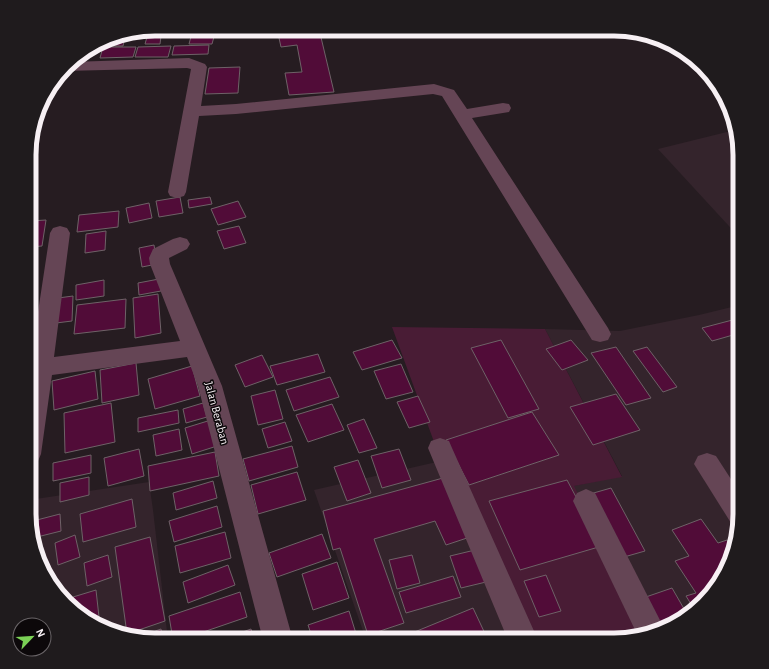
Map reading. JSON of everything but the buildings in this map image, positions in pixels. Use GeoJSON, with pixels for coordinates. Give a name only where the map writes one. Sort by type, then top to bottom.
{"type":"FeatureCollection","features":[{"type":"Feature","properties":{"kind":"street"},"geometry":{"type":"LineString","coordinates":[[76,67],[193,64],[199,67],[177,192]]}},
{"type":"Feature","properties":{"kind":"street"},"geometry":{"type":"LineString","coordinates":[[191,111],[243,109],[434,89],[448,93],[600,334]]}},
{"type":"Feature","properties":{"kind":"street"},"geometry":{"type":"LineString","coordinates":[[462,115],[503,108]]}},
{"type":"Feature","properties":{"kind":"street"},"geometry":{"type":"LineString","coordinates":[[60,233],[36,367],[193,348]]}},
{"type":"Feature","properties":{"kind":"street","name":"Jalan Beraban"},"geometry":{"type":"LineString","coordinates":[[180,244],[164,251],[160,254],[159,258],[193,348],[203,366],[210,386],[276,633]]}},
{"type":"Feature","properties":{"kind":"street"},"geometry":{"type":"LineString","coordinates":[[440,448],[520,633]]}},
{"type":"Feature","properties":{"kind":"street"},"geometry":{"type":"LineString","coordinates":[[707,464],[733,504]]}},
{"type":"Feature","properties":{"kind":"street"},"geometry":{"type":"LineString","coordinates":[[586,501],[649,628]]}},
{"type":"Feature","properties":{"kind":"shaded area"},"geometry":{"type":"Polygon","coordinates":[[[730,131],[733,148],[733,230],[658,149],[730,131]]]}},
{"type":"Feature","properties":{"kind":"shaded area"},"geometry":{"type":"Polygon","coordinates":[[[733,307],[733,514],[731,537],[721,566],[713,580],[698,598],[680,613],[666,621],[646,629],[573,486],[622,476],[545,329],[620,331],[733,307]]]}},
{"type":"Feature","properties":{"kind":"shaded area"},"geometry":{"type":"Polygon","coordinates":[[[392,327],[545,329],[622,477],[574,486],[646,629],[621,633],[525,633],[441,461],[392,327]]]}},
{"type":"Feature","properties":{"kind":"shaded area"},"geometry":{"type":"Polygon","coordinates":[[[441,461],[525,633],[358,633],[363,631],[314,490],[441,461]]]}},
{"type":"Feature","properties":{"kind":"shaded area"},"geometry":{"type":"Polygon","coordinates":[[[149,482],[167,633],[140,632],[117,627],[89,613],[71,598],[52,573],[42,552],[36,521],[36,499],[149,482]]]}}]}
